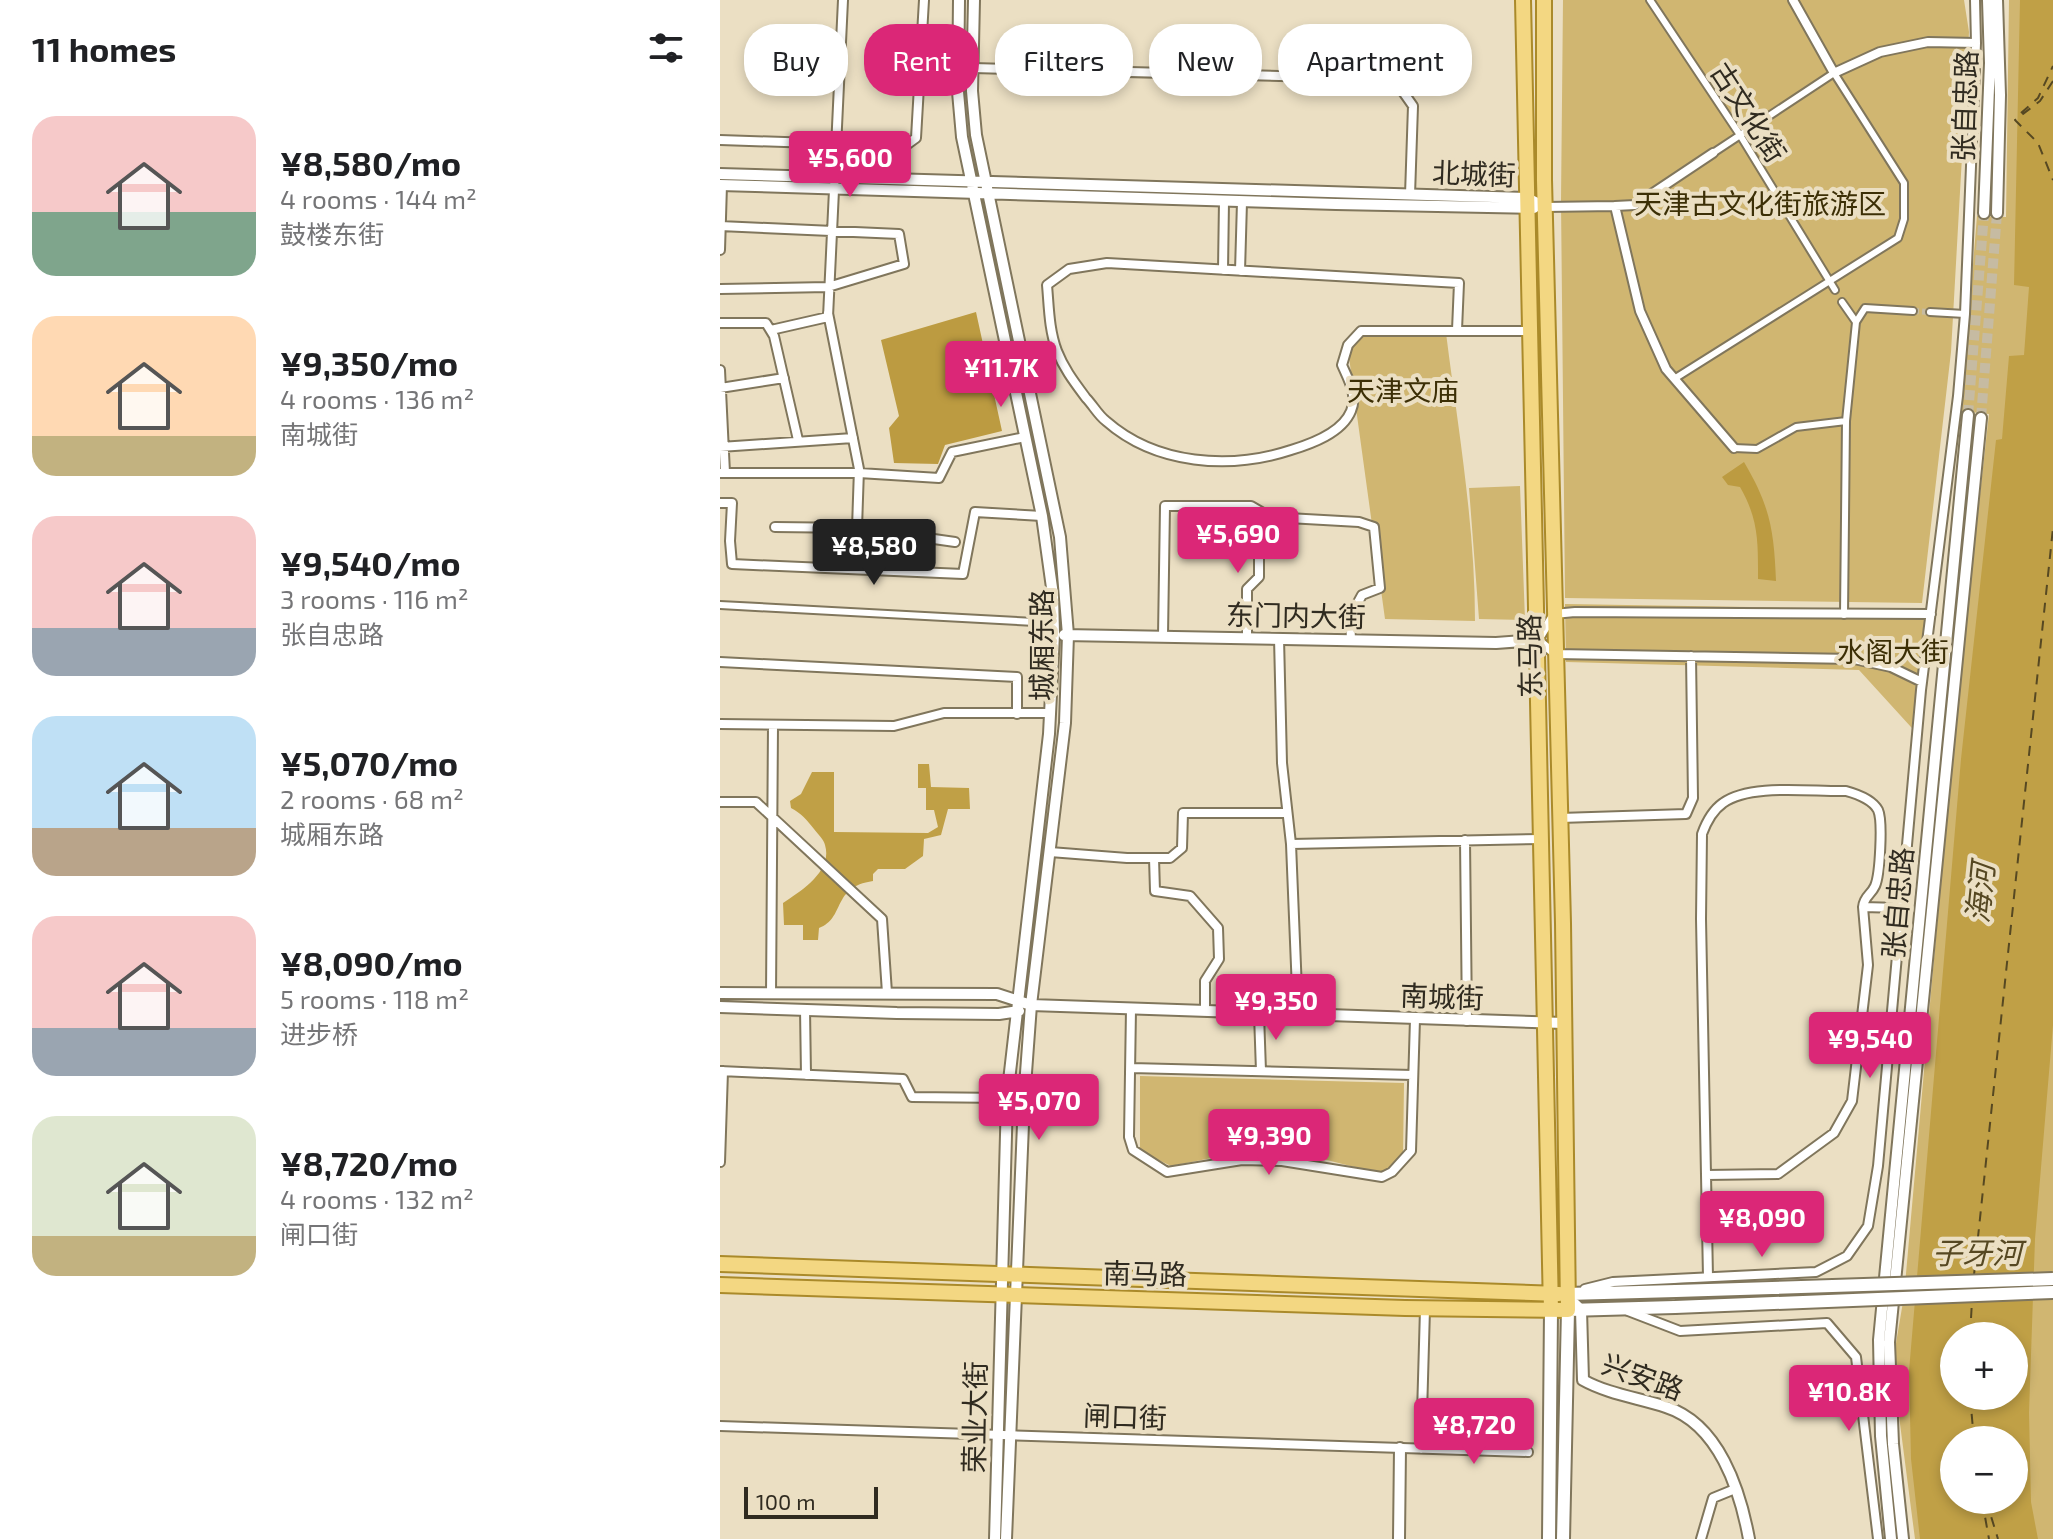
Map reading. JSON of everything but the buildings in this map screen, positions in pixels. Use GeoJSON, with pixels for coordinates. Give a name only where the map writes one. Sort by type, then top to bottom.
{"type":"FeatureCollection","features":[{"type":"Feature","properties":{"kind":"main road","name":"东马路"},"geometry":{"type":"LineString","coordinates":[[1523,0],[1551,1302]]}},
{"type":"Feature","properties":{"kind":"main road","name":"东马路"},"geometry":{"type":"LineString","coordinates":[[1544,0],[1545,207],[1560,818],[1567,1294],[1574,1310]]}},
{"type":"Feature","properties":{"kind":"main road","name":"南马路"},"geometry":{"type":"LineString","coordinates":[[720,1264],[1551,1302],[1574,1310]]}},
{"type":"Feature","properties":{"kind":"main road"},"geometry":{"type":"LineString","coordinates":[[1567,1294],[2053,1279]]}},
{"type":"Feature","properties":{"kind":"main road","name":"南马路"},"geometry":{"type":"LineString","coordinates":[[720,1285],[1425,1309],[1551,1302],[1567,1294]]}},
{"type":"Feature","properties":{"kind":"main road"},"geometry":{"type":"LineString","coordinates":[[1563,1539],[1574,1310],[2053,1292]]}},
{"type":"Feature","properties":{"kind":"main road"},"geometry":{"type":"LineString","coordinates":[[1549,1539],[1551,1302]]}},
{"type":"Feature","properties":{"kind":"street"},"geometry":{"type":"LineString","coordinates":[[843,0],[828,317],[859,473],[857,528]]}},
{"type":"Feature","properties":{"kind":"street"},"geometry":{"type":"LineString","coordinates":[[922,24],[924,0]]}},
{"type":"Feature","properties":{"kind":"street","name":"城厢东路"},"geometry":{"type":"LineString","coordinates":[[959,0],[959,24]]}},
{"type":"Feature","properties":{"kind":"street","name":"城厢东路"},"geometry":{"type":"LineString","coordinates":[[974,0],[974,24]]}},
{"type":"Feature","properties":{"kind":"street","name":"古文化街"},"geometry":{"type":"LineString","coordinates":[[1650,0],[1740,135],[1835,290]]}},
{"type":"Feature","properties":{"kind":"street"},"geometry":{"type":"LineString","coordinates":[[1674,379],[1898,238],[1904,219],[1904,183],[1834,73],[1793,0]]}},
{"type":"Feature","properties":{"kind":"street"},"geometry":{"type":"LineString","coordinates":[[1567,1294],[1613,1282],[1816,1272],[1847,1256],[1868,1226],[1878,1166],[1922,682],[1958,396],[1965,314],[1975,0]]}},
{"type":"Feature","properties":{"kind":"street","name":"张自忠路"},"geometry":{"type":"LineString","coordinates":[[1984,213],[1990,63],[1988,0]]}},
{"type":"Feature","properties":{"kind":"street","name":"张自忠路"},"geometry":{"type":"LineString","coordinates":[[1997,0],[2000,95],[1997,213]]}},
{"type":"Feature","properties":{"kind":"street"},"geometry":{"type":"LineString","coordinates":[[1545,207],[1635,205],[1834,73],[1880,52],[1928,42],[1976,43]]}},
{"type":"Feature","properties":{"kind":"street"},"geometry":{"type":"LineString","coordinates":[[979,68],[1394,79],[1413,106],[1410,195]]}},
{"type":"Feature","properties":{"kind":"street"},"geometry":{"type":"LineString","coordinates":[[720,140],[905,146],[916,138],[918,96]]}},
{"type":"Feature","properties":{"kind":"street","name":"城厢东路"},"geometry":{"type":"LineString","coordinates":[[960,96],[961,127],[1042,516],[1049,559],[1054,629],[1050,713],[1007,1098],[1008,1276]]}},
{"type":"Feature","properties":{"kind":"street","name":"城厢东路"},"geometry":{"type":"LineString","coordinates":[[974,96],[976,135],[1060,537],[1068,635],[1065,723],[1031,1005],[1007,1296]]}},
{"type":"Feature","properties":{"kind":"street"},"geometry":{"type":"LineString","coordinates":[[720,250],[721,182]]}},
{"type":"Feature","properties":{"kind":"street","name":"北城街"},"geometry":{"type":"LineString","coordinates":[[721,182],[1410,195],[1545,207]]}},
{"type":"Feature","properties":{"kind":"street","name":"北城街"},"geometry":{"type":"LineString","coordinates":[[987,187],[1242,202],[1527,204]]}},
{"type":"Feature","properties":{"kind":"street"},"geometry":{"type":"LineString","coordinates":[[1223,270],[1224,201]]}},
{"type":"Feature","properties":{"kind":"street"},"geometry":{"type":"LineString","coordinates":[[1240,271],[1242,202]]}},
{"type":"Feature","properties":{"kind":"street"},"geometry":{"type":"LineString","coordinates":[[1615,206],[1640,311],[1666,369],[1734,448],[1757,449],[1796,427],[1846,421]]}},
{"type":"Feature","properties":{"kind":"street"},"geometry":{"type":"LineString","coordinates":[[720,226],[899,234],[904,264],[829,287],[720,289]]}},
{"type":"Feature","properties":{"kind":"street"},"geometry":{"type":"LineString","coordinates":[[1457,330],[1459,283],[1107,263],[1069,269],[1047,285],[1050,330],[1057,351],[1072,380],[1105,420],[1132,439],[1164,453],[1228,463],[1279,454],[1315,442],[1346,419],[1352,410],[1352,385],[1342,365],[1348,345],[1361,331],[1530,331]]}},
{"type":"Feature","properties":{"kind":"street"},"geometry":{"type":"LineString","coordinates":[[1856,322],[1844,304],[1913,311]]}},
{"type":"Feature","properties":{"kind":"street"},"geometry":{"type":"LineString","coordinates":[[1844,615],[1846,421],[1856,322],[1865,308]]}},
{"type":"Feature","properties":{"kind":"street"},"geometry":{"type":"LineString","coordinates":[[1930,312],[1965,314]]}},
{"type":"Feature","properties":{"kind":"street"},"geometry":{"type":"LineString","coordinates":[[771,330],[828,317]]}},
{"type":"Feature","properties":{"kind":"street"},"geometry":{"type":"LineString","coordinates":[[720,323],[766,323],[771,330],[798,440]]}},
{"type":"Feature","properties":{"kind":"street"},"geometry":{"type":"LineString","coordinates":[[720,370],[723,473],[859,473],[939,478],[952,452],[1025,437]]}},
{"type":"Feature","properties":{"kind":"street"},"geometry":{"type":"LineString","coordinates":[[720,388],[784,378]]}},
{"type":"Feature","properties":{"kind":"street","name":"张自忠路"},"geometry":{"type":"LineString","coordinates":[[1891,1539],[1881,1436],[1879,1340],[1968,415]]}},
{"type":"Feature","properties":{"kind":"street","name":"张自忠路"},"geometry":{"type":"LineString","coordinates":[[1903,1539],[1891,1420],[1889,1342],[1981,418]]}},
{"type":"Feature","properties":{"kind":"street"},"geometry":{"type":"LineString","coordinates":[[722,447],[853,438]]}},
{"type":"Feature","properties":{"kind":"street"},"geometry":{"type":"LineString","coordinates":[[720,503],[732,503],[732,564],[902,572],[963,574],[975,512],[1042,516]]}},
{"type":"Feature","properties":{"kind":"street"},"geometry":{"type":"LineString","coordinates":[[1163,636],[1165,506],[1251,506],[1270,517],[1359,522],[1374,527],[1380,588],[1362,595],[1350,617],[1351,640]]}},
{"type":"Feature","properties":{"kind":"street"},"geometry":{"type":"LineString","coordinates":[[1247,638],[1247,589],[1259,577],[1259,548],[1269,538],[1270,517]]}},
{"type":"Feature","properties":{"kind":"street"},"geometry":{"type":"LineString","coordinates":[[775,527],[857,528],[955,542]]}},
{"type":"Feature","properties":{"kind":"street"},"geometry":{"type":"LineString","coordinates":[[720,605],[1054,629]]}},
{"type":"Feature","properties":{"kind":"street"},"geometry":{"type":"LineString","coordinates":[[1922,682],[1891,667],[1854,659],[1555,654],[1538,640],[1554,614],[1575,612],[1931,614]]}},
{"type":"Feature","properties":{"kind":"street","name":"东门内大街"},"geometry":{"type":"LineString","coordinates":[[1054,629],[1068,635],[1496,643],[1538,640]]}},
{"type":"Feature","properties":{"kind":"street"},"geometry":{"type":"LineString","coordinates":[[1279,638],[1282,763],[1291,844],[1298,1015]]}},
{"type":"Feature","properties":{"kind":"street"},"geometry":{"type":"LineString","coordinates":[[1560,818],[1686,814],[1693,798],[1691,656]]}},
{"type":"Feature","properties":{"kind":"street"},"geometry":{"type":"LineString","coordinates":[[720,662],[1017,677],[1017,714]]}},
{"type":"Feature","properties":{"kind":"street"},"geometry":{"type":"LineString","coordinates":[[720,724],[894,726],[944,713],[1050,713]]}},
{"type":"Feature","properties":{"kind":"street"},"geometry":{"type":"LineString","coordinates":[[771,994],[773,726]]}},
{"type":"Feature","properties":{"kind":"street"},"geometry":{"type":"LineString","coordinates":[[1706,1175],[1778,1174],[1834,1133],[1852,1101],[1868,965],[1864,898],[1875,886],[1879,875],[1880,818],[1872,803],[1858,794],[1846,791],[1754,792],[1722,803],[1706,823],[1700,848],[1706,1175],[1708,1277]]}},
{"type":"Feature","properties":{"kind":"street"},"geometry":{"type":"LineString","coordinates":[[720,802],[756,802],[882,919],[887,993]]}},
{"type":"Feature","properties":{"kind":"street"},"geometry":{"type":"LineString","coordinates":[[1050,852],[1170,858],[1182,848],[1183,813],[1287,813]]}},
{"type":"Feature","properties":{"kind":"street"},"geometry":{"type":"LineString","coordinates":[[1291,844],[1543,839]]}},
{"type":"Feature","properties":{"kind":"street"},"geometry":{"type":"LineString","coordinates":[[1465,840],[1467,1021]]}},
{"type":"Feature","properties":{"kind":"street"},"geometry":{"type":"LineString","coordinates":[[1154,858],[1155,891],[1190,896],[1218,928],[1219,959],[1205,981],[1205,1011]]}},
{"type":"Feature","properties":{"kind":"street"},"geometry":{"type":"LineString","coordinates":[[1863,907],[1900,908]]}},
{"type":"Feature","properties":{"kind":"street","name":"南城街"},"geometry":{"type":"LineString","coordinates":[[720,993],[997,994],[1031,1005],[1564,1023]]}},
{"type":"Feature","properties":{"kind":"street","name":"南城街"},"geometry":{"type":"LineString","coordinates":[[720,1007],[1015,1013],[1031,1005]]}},
{"type":"Feature","properties":{"kind":"street"},"geometry":{"type":"LineString","coordinates":[[805,1009],[806,1075]]}},
{"type":"Feature","properties":{"kind":"street"},"geometry":{"type":"LineString","coordinates":[[1131,1009],[1129,1137],[1133,1150],[1167,1172],[1242,1160],[1282,1161],[1382,1177],[1392,1172],[1411,1151],[1415,1019]]}},
{"type":"Feature","properties":{"kind":"street"},"geometry":{"type":"LineString","coordinates":[[1259,1014],[1261,1071]]}},
{"type":"Feature","properties":{"kind":"street"},"geometry":{"type":"LineString","coordinates":[[1131,1068],[1413,1075]]}},
{"type":"Feature","properties":{"kind":"street"},"geometry":{"type":"LineString","coordinates":[[720,1162],[722,1071],[903,1079],[912,1097],[1007,1098]]}},
{"type":"Feature","properties":{"kind":"street","name":"荣业大街"},"geometry":{"type":"LineString","coordinates":[[995,1539],[1003,1433],[1007,1296]]}},
{"type":"Feature","properties":{"kind":"street"},"geometry":{"type":"LineString","coordinates":[[1421,1449],[1425,1309]]}},
{"type":"Feature","properties":{"kind":"street","name":"兴安路"},"geometry":{"type":"LineString","coordinates":[[1574,1310],[1583,1380],[1672,1409],[1689,1418],[1713,1443],[1735,1489],[1749,1539]]}},
{"type":"Feature","properties":{"kind":"street"},"geometry":{"type":"LineString","coordinates":[[1625,1310],[1680,1331],[1827,1323],[1856,1357],[1878,1539]]}},
{"type":"Feature","properties":{"kind":"street","name":"闸口街"},"geometry":{"type":"LineString","coordinates":[[720,1426],[1528,1452]]}},
{"type":"Feature","properties":{"kind":"street","name":"荣业大街"},"geometry":{"type":"LineString","coordinates":[[1003,1433],[1006,1539]]}},
{"type":"Feature","properties":{"kind":"street"},"geometry":{"type":"LineString","coordinates":[[1399,1539],[1400,1448]]}},
{"type":"Feature","properties":{"kind":"street"},"geometry":{"type":"LineString","coordinates":[[1701,1539],[1713,1498],[1735,1489]]}},
{"type":"Feature","properties":{"kind":"green space","name":"天津古文化街旅游区"},"geometry":{"type":"Polygon","coordinates":[[[1563,0],[1964,0],[1969,32],[1951,352],[1922,603],[1565,598],[1561,201],[1563,0]]]}},
{"type":"Feature","properties":{"kind":"green space","name":"子牙河"},"geometry":{"type":"Polygon","coordinates":[[[2009,0],[2053,0],[2053,1539],[1915,1539],[1896,1393],[1896,1343],[1904,1296],[1957,700],[1989,414],[1961,411],[1977,216],[2006,217],[2009,0]]]}},
{"type":"Feature","properties":{"kind":"green space","name":"天津文庙"},"geometry":{"type":"Polygon","coordinates":[[[1363,333],[1446,333],[1469,513],[1475,621],[1385,619],[1348,350],[1363,333]]]}},
{"type":"Feature","properties":{"kind":"green space"},"geometry":{"type":"Polygon","coordinates":[[[1520,486],[1525,620],[1479,619],[1469,488],[1520,486]]]}},
{"type":"Feature","properties":{"kind":"green space","name":"水阁大街"},"geometry":{"type":"Polygon","coordinates":[[[1565,604],[1936,610],[1921,738],[1859,670],[1566,662],[1565,604]]]}},
{"type":"Feature","properties":{"kind":"green space"},"geometry":{"type":"Polygon","coordinates":[[[1140,1076],[1404,1083],[1403,1157],[1382,1174],[1319,1158],[1237,1153],[1171,1166],[1140,1151],[1140,1076]]]}},
{"type":"Feature","properties":{"kind":"shaded area"},"geometry":{"type":"Polygon","coordinates":[[[976,312],[1002,431],[945,445],[938,464],[894,463],[889,428],[899,416],[881,340],[976,312]]]}},
{"type":"Feature","properties":{"kind":"shaded area"},"geometry":{"type":"Polygon","coordinates":[[[1744,462],[1760,492],[1769,519],[1776,581],[1758,579],[1757,543],[1751,510],[1740,487],[1728,485],[1722,477],[1744,462]]]}},
{"type":"Feature","properties":{"kind":"water","name":"子牙河"},"geometry":{"type":"Polygon","coordinates":[[[2020,0],[2053,0],[2053,1025],[2035,1239],[2029,1413],[2031,1502],[2038,1539],[1920,1539],[1911,1459],[1909,1371],[1961,759],[1996,440],[2002,439],[2009,356],[2024,355],[2029,287],[2014,285],[2020,0]]]}},
{"type":"Feature","properties":{"kind":"water"},"geometry":{"type":"Polygon","coordinates":[[[918,764],[929,764],[931,787],[969,788],[970,809],[948,809],[941,835],[924,839],[923,856],[905,869],[878,869],[873,874],[873,881],[860,884],[845,896],[833,917],[819,928],[818,940],[803,940],[803,925],[784,925],[783,903],[814,879],[826,854],[822,839],[804,817],[791,808],[790,801],[801,794],[812,772],[834,772],[834,832],[928,833],[938,827],[934,810],[926,810],[926,788],[918,788],[918,764]]]}},
{"type":"Feature","properties":{"kind":"ferry route"},"geometry":{"type":"LineString","coordinates":[[2021,113],[2038,98],[2053,66]]}},
{"type":"Feature","properties":{"kind":"ferry route"},"geometry":{"type":"LineString","coordinates":[[2053,81],[2040,101],[2015,120],[2038,143],[2053,180]]}},
{"type":"Feature","properties":{"kind":"ferry route"},"geometry":{"type":"LineString","coordinates":[[1974,1275],[2053,528]]}},
{"type":"Feature","properties":{"kind":"ferry route"},"geometry":{"type":"LineString","coordinates":[[1971,1322],[1972,1301]]}},
{"type":"Feature","properties":{"kind":"ferry route"},"geometry":{"type":"LineString","coordinates":[[1971,1410],[1973,1426]]}},
{"type":"Feature","properties":{"kind":"ferry route"},"geometry":{"type":"LineString","coordinates":[[1985,1514],[1989,1539]]}},
{"type":"Feature","properties":{"kind":"ferry route"},"geometry":{"type":"LineString","coordinates":[[1990,1514],[1998,1539]]}},
{"type":"Feature","properties":{"kind":"tunnel"},"geometry":{"type":"LineString","coordinates":[[1968,415],[1984,213]]}},
{"type":"Feature","properties":{"kind":"tunnel"},"geometry":{"type":"LineString","coordinates":[[1981,418],[1997,213]]}},
{"type":"Feature","properties":{"kind":"tunnel"},"geometry":{"type":"LineString","coordinates":[[1913,311],[1930,312]]}},
{"type":"Feature","properties":{"kind":"water label","name":"海河"},"geometry":{"type":"Point","coordinates":[1979,893]}}]}
